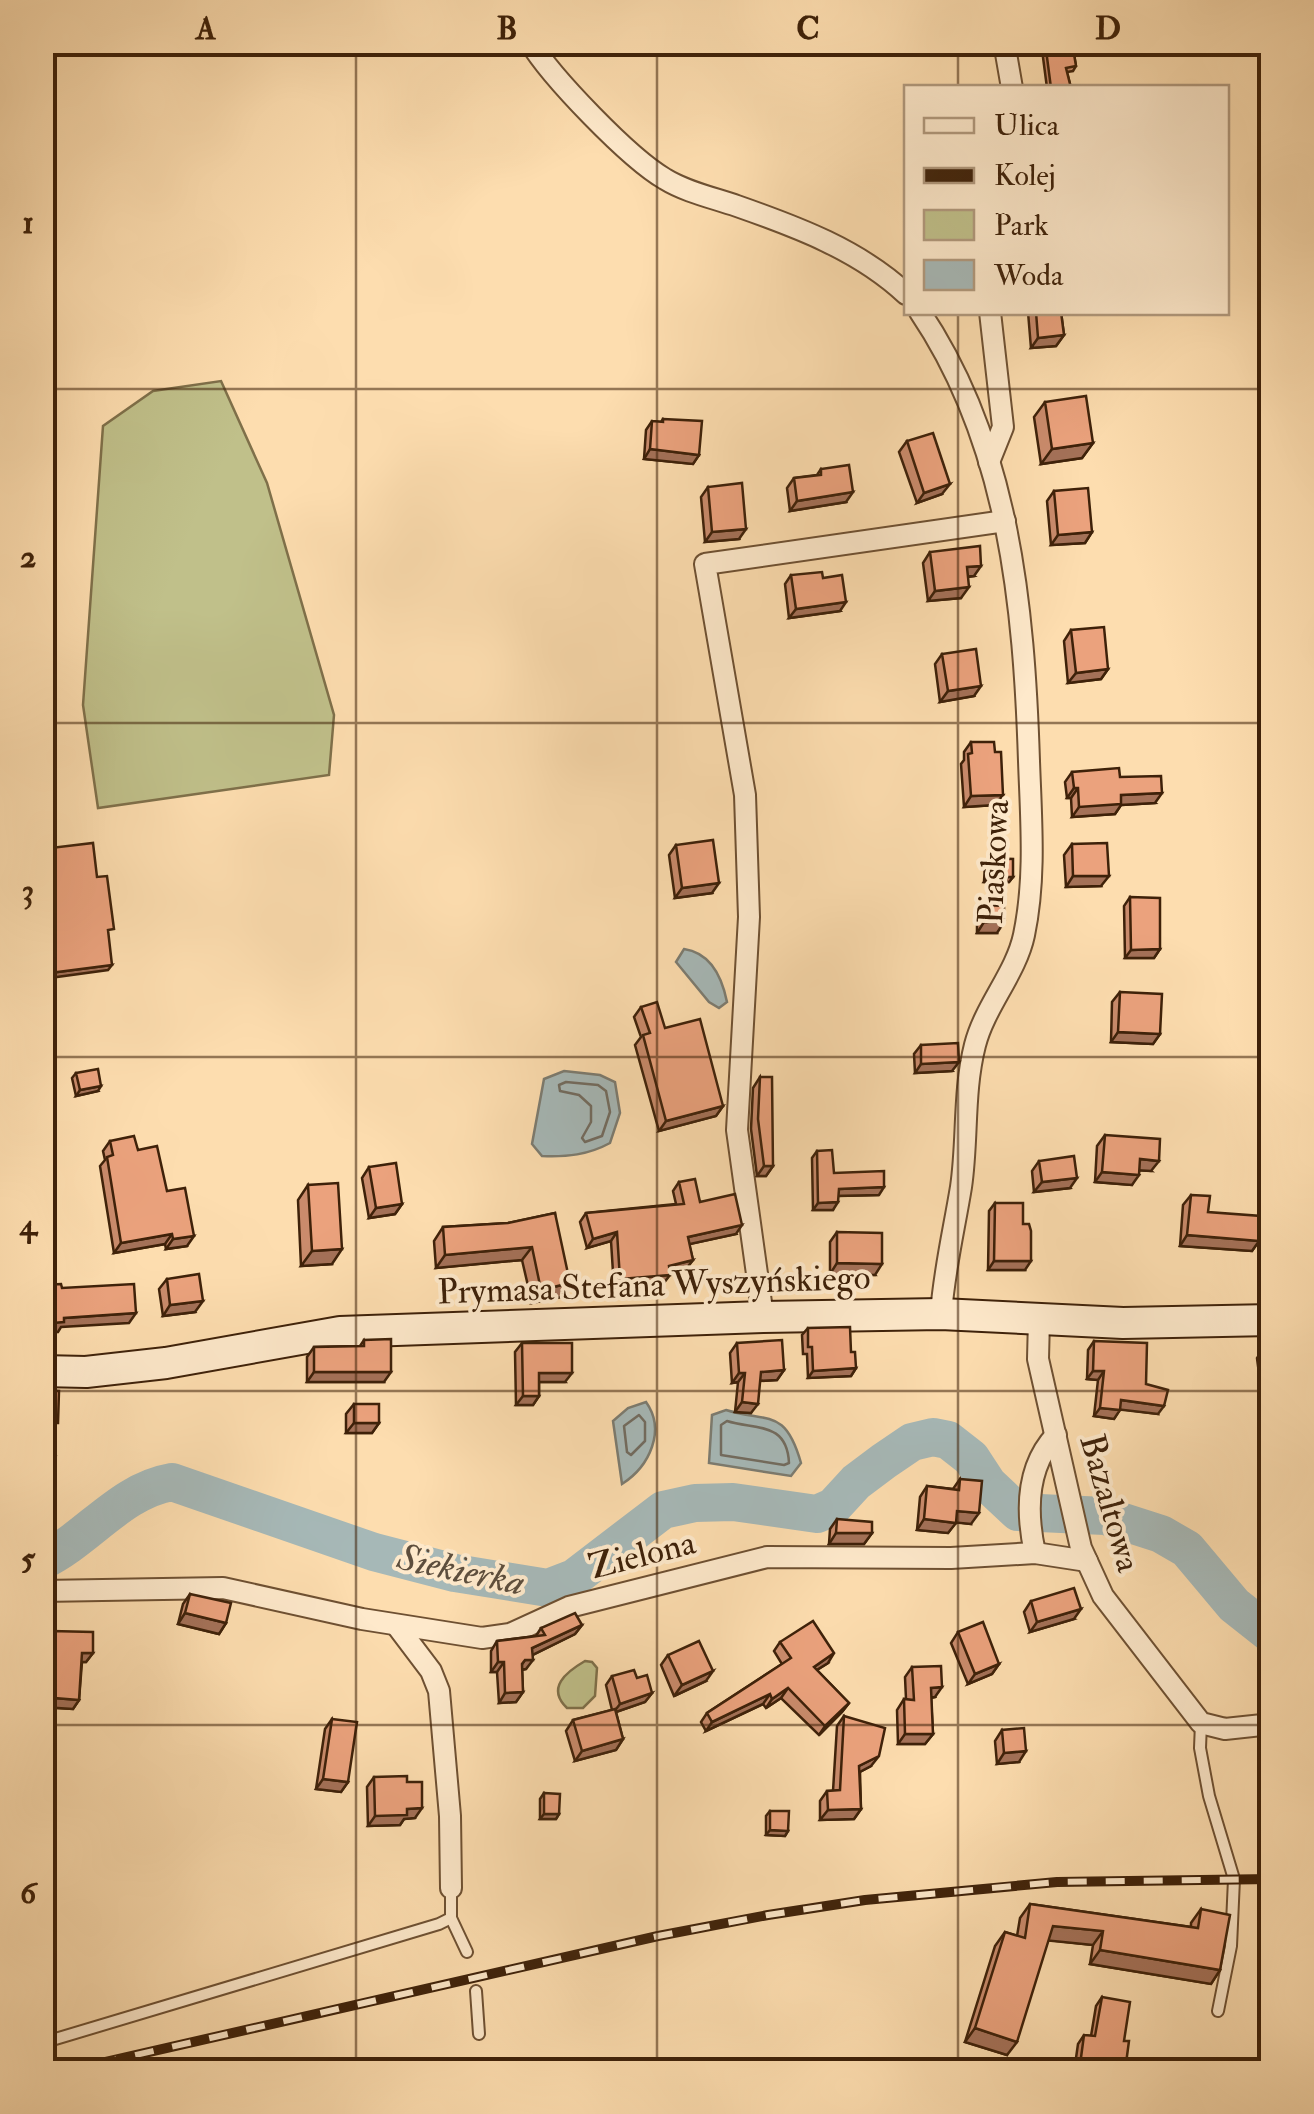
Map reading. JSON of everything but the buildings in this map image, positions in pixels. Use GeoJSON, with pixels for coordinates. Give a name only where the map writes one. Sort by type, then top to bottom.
{"type":"FeatureCollection","features":[{"type":"Feature","properties":{"kind":"main road","name":"Prymasa Stefana Wyszyńskiego"},"geometry":{"type":"LineString","coordinates":[[42,1372],[86,1372],[166,1363],[340,1332],[941,1314],[1123,1323],[1272,1320]]}},
{"type":"Feature","properties":{"kind":"street"},"geometry":{"type":"LineString","coordinates":[[530,42],[544,66],[665,180],[832,244],[866,262],[904,292]]}},
{"type":"Feature","properties":{"kind":"street"},"geometry":{"type":"LineString","coordinates":[[1004,42],[1011,85]]}},
{"type":"Feature","properties":{"kind":"street","name":"Piaskowa"},"geometry":{"type":"LineString","coordinates":[[922,315],[948,360],[989,462],[1005,522],[1018,595],[1032,836],[1030,897],[1021,948],[976,1042],[966,1099],[961,1185],[945,1264],[941,1314]]}},
{"type":"Feature","properties":{"kind":"street","name":"Piaskowa"},"geometry":{"type":"LineString","coordinates":[[989,462],[1003,427],[990,315]]}},
{"type":"Feature","properties":{"kind":"street"},"geometry":{"type":"LineString","coordinates":[[764,1317],[736,1130],[749,917],[744,796],[705,564],[1005,522]]}},
{"type":"Feature","properties":{"kind":"street","name":"Bazaltowa"},"geometry":{"type":"LineString","coordinates":[[1039,1319],[1038,1359],[1084,1554],[1103,1596],[1201,1722]]}},
{"type":"Feature","properties":{"kind":"street"},"geometry":{"type":"LineString","coordinates":[[1035,1553],[1030,1528],[1032,1488],[1040,1452],[1056,1435]]}},
{"type":"Feature","properties":{"kind":"street","name":"Zielona"},"geometry":{"type":"LineString","coordinates":[[42,1591],[223,1588],[397,1626],[482,1638],[529,1627],[569,1607],[767,1557],[1084,1554]]}},
{"type":"Feature","properties":{"kind":"street"},"geometry":{"type":"LineString","coordinates":[[397,1626],[424,1660],[439,1691],[450,1816],[451,1888]]}},
{"type":"Feature","properties":{"kind":"street"},"geometry":{"type":"LineString","coordinates":[[1201,1722],[1226,1729],[1272,1724]]}},
{"type":"Feature","properties":{"kind":"lane"},"geometry":{"type":"LineString","coordinates":[[1201,1722],[1200,1748],[1209,1796],[1234,1878],[1234,1914],[1218,2012]]}},
{"type":"Feature","properties":{"kind":"lane"},"geometry":{"type":"LineString","coordinates":[[451,1888],[451,1918],[468,1952]]}},
{"type":"Feature","properties":{"kind":"lane"},"geometry":{"type":"LineString","coordinates":[[42,2043],[451,1918]]}},
{"type":"Feature","properties":{"kind":"lane"},"geometry":{"type":"LineString","coordinates":[[476,1991],[478,2034]]}},
{"type":"Feature","properties":{"kind":"green space"},"geometry":{"type":"Polygon","coordinates":[[[221,381],[267,483],[334,715],[329,775],[98,808],[83,705],[103,426],[153,391],[221,381]]]}},
{"type":"Feature","properties":{"kind":"green space"},"geometry":{"type":"Polygon","coordinates":[[[585,1661],[597,1668],[595,1696],[583,1708],[567,1708],[558,1687],[565,1675],[585,1661]]]}},
{"type":"Feature","properties":{"kind":"water"},"geometry":{"type":"Polygon","coordinates":[[[684,949],[701,955],[718,975],[727,1002],[719,1008],[709,1002],[676,962],[684,949]]]}},
{"type":"Feature","properties":{"kind":"water"},"geometry":{"type":"Polygon","coordinates":[[[564,1071],[600,1075],[615,1082],[620,1113],[610,1143],[577,1154],[542,1156],[532,1144],[544,1079],[564,1071]]]}},
{"type":"Feature","properties":{"kind":"water"},"geometry":{"type":"Polygon","coordinates":[[[646,1402],[655,1424],[652,1447],[640,1468],[622,1484],[613,1421],[628,1408],[646,1402]]]}},
{"type":"Feature","properties":{"kind":"water"},"geometry":{"type":"Polygon","coordinates":[[[726,1410],[781,1425],[795,1445],[801,1463],[791,1476],[709,1463],[712,1415],[726,1410]]]}},
{"type":"Feature","properties":{"kind":"waterway","name":"Siekierka"},"geometry":{"type":"LineString","coordinates":[[42,1561],[136,1495],[172,1482],[374,1552],[455,1573],[548,1588],[574,1578],[663,1510],[695,1503],[733,1502],[817,1514],[833,1507],[856,1482],[912,1442],[933,1437],[948,1440],[971,1458],[988,1484],[1018,1512],[1105,1516],[1161,1534],[1187,1549],[1234,1605],[1272,1635]]}},
{"type":"Feature","properties":{"kind":"railway"},"geometry":{"type":"LineString","coordinates":[[61,2072],[658,1936],[768,1915],[865,1900],[1057,1882],[1272,1879]]}}]}
